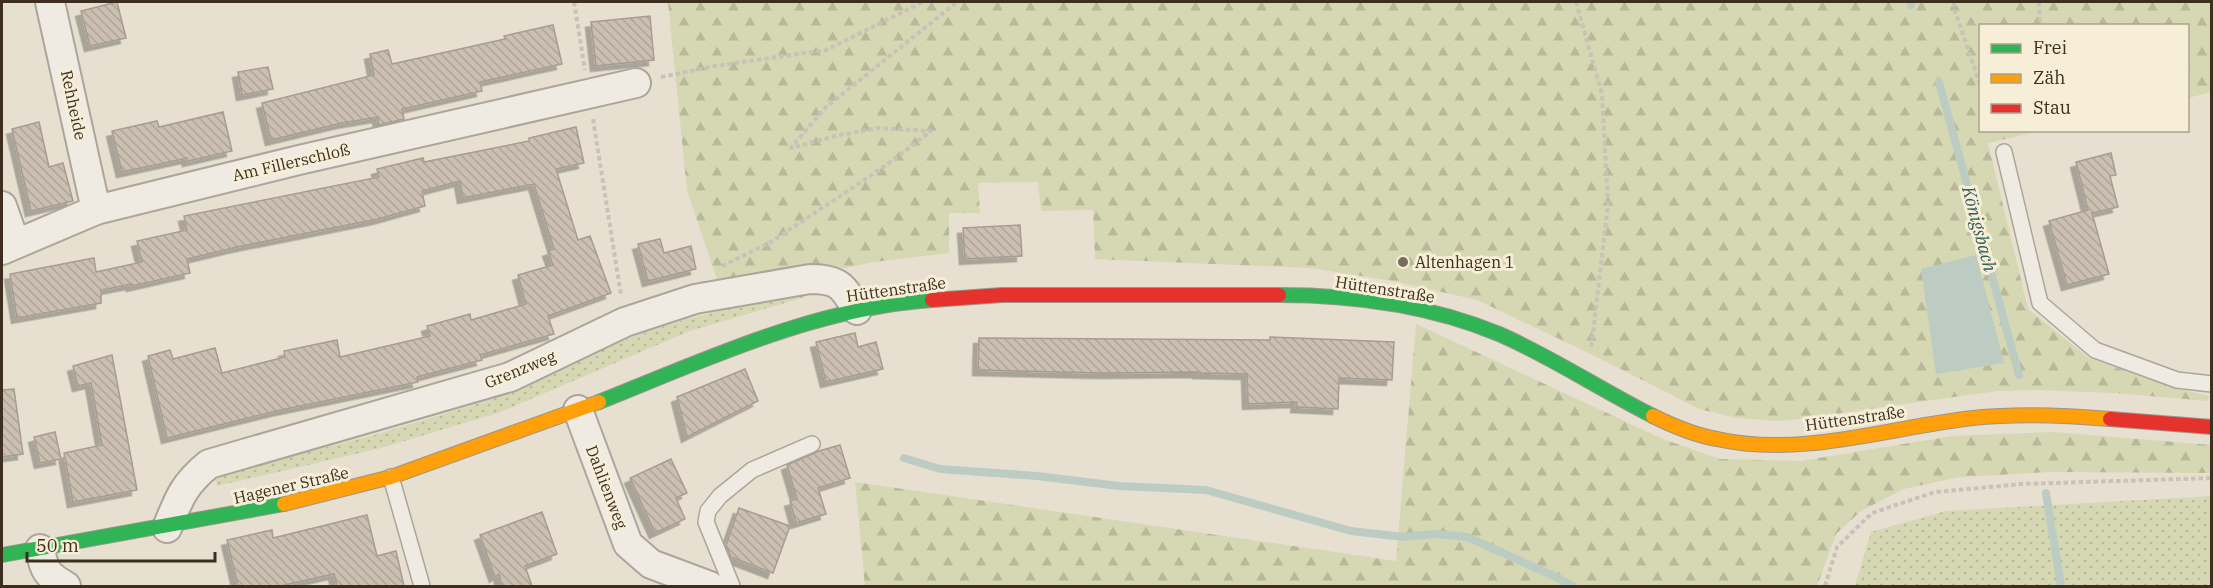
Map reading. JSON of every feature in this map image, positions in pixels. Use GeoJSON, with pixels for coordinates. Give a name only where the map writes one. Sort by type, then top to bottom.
{"type":"FeatureCollection","features":[{"type":"Feature","properties":{"kind":"main road","name":"Hüttenstraße"},"geometry":{"type":"LineString","coordinates":[[578,410],[776,333],[857,310],[928,300],[1045,294],[1315,296],[1394,303],[1432,311],[1498,334],[1665,423],[1706,437],[1738,442],[1788,444],[1948,421],[2008,415],[2104,417],[2211,427]]}},
{"type":"Feature","properties":{"kind":"main road","name":"Hagener Straße"},"geometry":{"type":"LineString","coordinates":[[2,555],[167,528],[321,496],[391,477],[578,410]]}},
{"type":"Feature","properties":{"kind":"street","name":"Rehheide"},"geometry":{"type":"LineString","coordinates":[[50,2],[68,72],[96,210]]}},
{"type":"Feature","properties":{"kind":"street","name":"Am Fillerschloß"},"geometry":{"type":"LineString","coordinates":[[2,206],[8,247],[96,210],[299,160],[584,102],[636,83]]}},
{"type":"Feature","properties":{"kind":"street","name":"Grenzweg"},"geometry":{"type":"LineString","coordinates":[[167,528],[191,478],[209,464],[510,377],[625,322],[695,299],[810,279],[836,282],[846,290],[857,310]]}},
{"type":"Feature","properties":{"kind":"street","name":"Dahlienweg"},"geometry":{"type":"LineString","coordinates":[[578,410],[628,544],[651,564],[710,586]]}},
{"type":"Feature","properties":{"kind":"street"},"geometry":{"type":"LineString","coordinates":[[40,549],[43,568],[51,578],[66,586]]}},
{"type":"Feature","properties":{"kind":"lane"},"geometry":{"type":"LineString","coordinates":[[2004,152],[2040,303],[2095,350],[2177,380],[2211,384]]}},
{"type":"Feature","properties":{"kind":"lane"},"geometry":{"type":"LineString","coordinates":[[732,586],[706,522],[708,511],[720,496],[752,470],[812,444]]}},
{"type":"Feature","properties":{"kind":"lane"},"geometry":{"type":"LineString","coordinates":[[391,477],[422,586]]}},
{"type":"Feature","properties":{"kind":"path"},"geometry":{"type":"LineString","coordinates":[[574,2],[584,102],[625,322]]}},
{"type":"Feature","properties":{"kind":"path"},"geometry":{"type":"LineString","coordinates":[[636,83],[716,66],[826,50],[923,2]]}},
{"type":"Feature","properties":{"kind":"path"},"geometry":{"type":"LineString","coordinates":[[718,267],[771,242],[885,166],[931,131],[879,128],[838,135],[791,148],[825,108],[957,2]]}},
{"type":"Feature","properties":{"kind":"path"},"geometry":{"type":"LineString","coordinates":[[1576,2],[1602,94],[1608,204],[1590,356]]}},
{"type":"Feature","properties":{"kind":"path"},"geometry":{"type":"LineString","coordinates":[[1954,2],[1954,8],[1979,81]]}},
{"type":"Feature","properties":{"kind":"path"},"geometry":{"type":"LineString","coordinates":[[2039,2],[2040,24]]}},
{"type":"Feature","properties":{"kind":"path"},"geometry":{"type":"LineString","coordinates":[[1825,586],[1838,547],[1872,513],[1935,492],[2022,484],[2211,478]]}},
{"type":"Feature","properties":{"kind":"green space"},"geometry":{"type":"Polygon","coordinates":[[[668,2],[2211,2],[2211,92],[2189,98],[2189,24],[1979,24],[1979,132],[2037,132],[1988,143],[2028,309],[2089,358],[2175,388],[2209,396],[2208,401],[2115,393],[1997,391],[1792,420],[1737,418],[1699,409],[1477,300],[1393,281],[1310,268],[1095,259],[1093,210],[1041,211],[1038,182],[978,183],[980,213],[949,213],[949,253],[874,262],[810,275],[719,285],[687,191],[668,2]]]}},
{"type":"Feature","properties":{"kind":"green space"},"geometry":{"type":"Polygon","coordinates":[[[797,292],[805,297],[690,331],[498,413],[381,448],[217,486],[214,476],[378,434],[493,399],[632,337],[687,319],[797,292]]]}},
{"type":"Feature","properties":{"kind":"green space"},"geometry":{"type":"Polygon","coordinates":[[[1416,324],[1663,439],[1720,459],[1800,461],[1952,436],[2054,432],[2212,445],[2211,473],[2050,472],[1960,477],[1904,489],[1861,511],[1836,534],[1817,586],[865,586],[855,482],[1396,561],[1416,324]]]}},
{"type":"Feature","properties":{"kind":"green space"},"geometry":{"type":"Polygon","coordinates":[[[2211,496],[2211,586],[1855,586],[1871,532],[1946,511],[2211,496]]]}},
{"type":"Feature","properties":{"kind":"shaded area"},"geometry":{"type":"Polygon","coordinates":[[[1976,255],[2004,363],[1936,374],[1921,269],[1976,255]]]}},
{"type":"Feature","properties":{"kind":"building"},"geometry":{"type":"Polygon","coordinates":[[[117,2],[126,38],[90,46],[81,11],[117,2]]]}},
{"type":"Feature","properties":{"kind":"building"},"geometry":{"type":"Polygon","coordinates":[[[650,16],[654,60],[596,66],[591,22],[650,16]]]}},
{"type":"Feature","properties":{"kind":"building"},"geometry":{"type":"Polygon","coordinates":[[[553,25],[562,64],[480,82],[482,91],[402,109],[404,119],[379,125],[378,117],[271,140],[262,103],[374,75],[370,54],[388,50],[392,64],[505,39],[504,36],[553,25]]]}},
{"type":"Feature","properties":{"kind":"building"},"geometry":{"type":"Polygon","coordinates":[[[268,67],[273,89],[242,95],[238,72],[268,67]]]}},
{"type":"Feature","properties":{"kind":"building"},"geometry":{"type":"Polygon","coordinates":[[[223,112],[232,151],[122,172],[112,131],[157,121],[159,127],[223,112]]]}},
{"type":"Feature","properties":{"kind":"building"},"geometry":{"type":"Polygon","coordinates":[[[39,122],[49,167],[63,163],[73,201],[31,211],[12,129],[39,122]]]}},
{"type":"Feature","properties":{"kind":"building"},"geometry":{"type":"Polygon","coordinates":[[[576,127],[584,163],[556,169],[578,240],[590,236],[611,293],[548,316],[554,334],[480,355],[482,360],[417,377],[418,382],[276,411],[167,438],[148,356],[170,350],[173,359],[215,348],[222,373],[285,357],[284,351],[337,340],[340,357],[430,336],[427,326],[470,314],[471,320],[526,304],[518,275],[553,265],[548,251],[554,249],[534,184],[463,198],[460,181],[422,191],[425,206],[378,219],[187,259],[190,273],[132,286],[132,284],[101,290],[101,303],[17,318],[10,274],[94,258],[96,272],[142,262],[137,241],[187,230],[184,216],[379,177],[377,169],[423,158],[424,162],[529,141],[529,138],[576,127]]]}},
{"type":"Feature","properties":{"kind":"building"},"geometry":{"type":"Polygon","coordinates":[[[2111,153],[2116,175],[2110,176],[2118,207],[2092,213],[2109,274],[2067,285],[2049,221],[2088,210],[2076,162],[2111,153]]]}},
{"type":"Feature","properties":{"kind":"building"},"geometry":{"type":"Polygon","coordinates":[[[1020,225],[1022,256],[965,259],[963,228],[1020,225]]]}},
{"type":"Feature","properties":{"kind":"building"},"geometry":{"type":"Polygon","coordinates":[[[660,239],[664,253],[691,246],[696,269],[648,281],[638,244],[660,239]]]}},
{"type":"Feature","properties":{"kind":"building"},"geometry":{"type":"Polygon","coordinates":[[[855,333],[858,347],[876,342],[883,369],[826,382],[816,342],[855,333]]]}},
{"type":"Feature","properties":{"kind":"building"},"geometry":{"type":"Polygon","coordinates":[[[1270,337],[1394,342],[1392,380],[1339,378],[1338,409],[1296,407],[1297,402],[1248,404],[1247,374],[978,370],[979,338],[1270,340],[1270,337]]]}},
{"type":"Feature","properties":{"kind":"building"},"geometry":{"type":"Polygon","coordinates":[[[112,355],[137,490],[73,502],[64,453],[102,445],[91,383],[78,386],[73,366],[112,355]]]}},
{"type":"Feature","properties":{"kind":"building"},"geometry":{"type":"Polygon","coordinates":[[[745,369],[758,401],[687,437],[677,397],[745,369]]]}},
{"type":"Feature","properties":{"kind":"building"},"geometry":{"type":"Polygon","coordinates":[[[14,389],[23,454],[2,457],[2,390],[14,389]]]}},
{"type":"Feature","properties":{"kind":"building"},"geometry":{"type":"Polygon","coordinates":[[[55,432],[61,459],[40,463],[34,437],[55,432]]]}},
{"type":"Feature","properties":{"kind":"building"},"geometry":{"type":"Polygon","coordinates":[[[840,445],[850,478],[818,488],[826,514],[796,523],[790,501],[797,499],[787,465],[819,451],[840,445]]]}},
{"type":"Feature","properties":{"kind":"building"},"geometry":{"type":"Polygon","coordinates":[[[671,459],[687,493],[676,498],[685,519],[655,533],[630,478],[671,459]]]}},
{"type":"Feature","properties":{"kind":"building"},"geometry":{"type":"Polygon","coordinates":[[[739,508],[790,526],[773,573],[731,557],[726,545],[739,508]]]}},
{"type":"Feature","properties":{"kind":"building"},"geometry":{"type":"Polygon","coordinates":[[[542,512],[557,554],[525,566],[532,586],[502,586],[499,574],[495,577],[480,535],[542,512]]]}},
{"type":"Feature","properties":{"kind":"building"},"geometry":{"type":"Polygon","coordinates":[[[367,515],[377,556],[396,551],[404,586],[337,586],[334,574],[280,586],[238,586],[227,540],[272,530],[273,538],[367,515]]]}},
{"type":"Feature","properties":{"kind":"waterway","name":"Königsbach"},"geometry":{"type":"LineString","coordinates":[[1939,82],[2019,375]]}},
{"type":"Feature","properties":{"kind":"waterway"},"geometry":{"type":"LineString","coordinates":[[904,458],[940,469],[1037,476],[1119,486],[1206,490],[1351,531],[1404,537],[1435,534],[1467,537],[1573,586]]}},
{"type":"Feature","properties":{"kind":"waterway","name":"Königsbach"},"geometry":{"type":"LineString","coordinates":[[2046,493],[2061,586]]}},
{"type":"Feature","properties":{"kind":"traffic: fast"},"geometry":{"type":"LineString","coordinates":[[1279,295],[1335,297],[1391,304],[1473,324],[1538,353],[1653,416]]}},
{"type":"Feature","properties":{"kind":"traffic: fast"},"geometry":{"type":"LineString","coordinates":[[599,402],[721,353],[804,324],[846,313],[932,300]]}},
{"type":"Feature","properties":{"kind":"traffic: fast"},"geometry":{"type":"LineString","coordinates":[[2,555],[284,504]]}},
{"type":"Feature","properties":{"kind":"traffic: slow"},"geometry":{"type":"LineString","coordinates":[[284,504],[391,477],[599,402]]}},
{"type":"Feature","properties":{"kind":"traffic: slow"},"geometry":{"type":"LineString","coordinates":[[1653,416],[1684,430],[1708,437],[1749,444],[1781,445],[1845,439],[1990,416],[2041,415],[2110,419]]}},
{"type":"Feature","properties":{"kind":"traffic: jam"},"geometry":{"type":"LineString","coordinates":[[932,300],[1002,295],[1279,295]]}},
{"type":"Feature","properties":{"kind":"traffic: jam"},"geometry":{"type":"LineString","coordinates":[[2110,419],[2212,427]]}},
{"type":"Feature","properties":{"kind":"place","name":"Altenhagen 1"},"geometry":{"type":"Point","coordinates":[1403,262]}}]}
